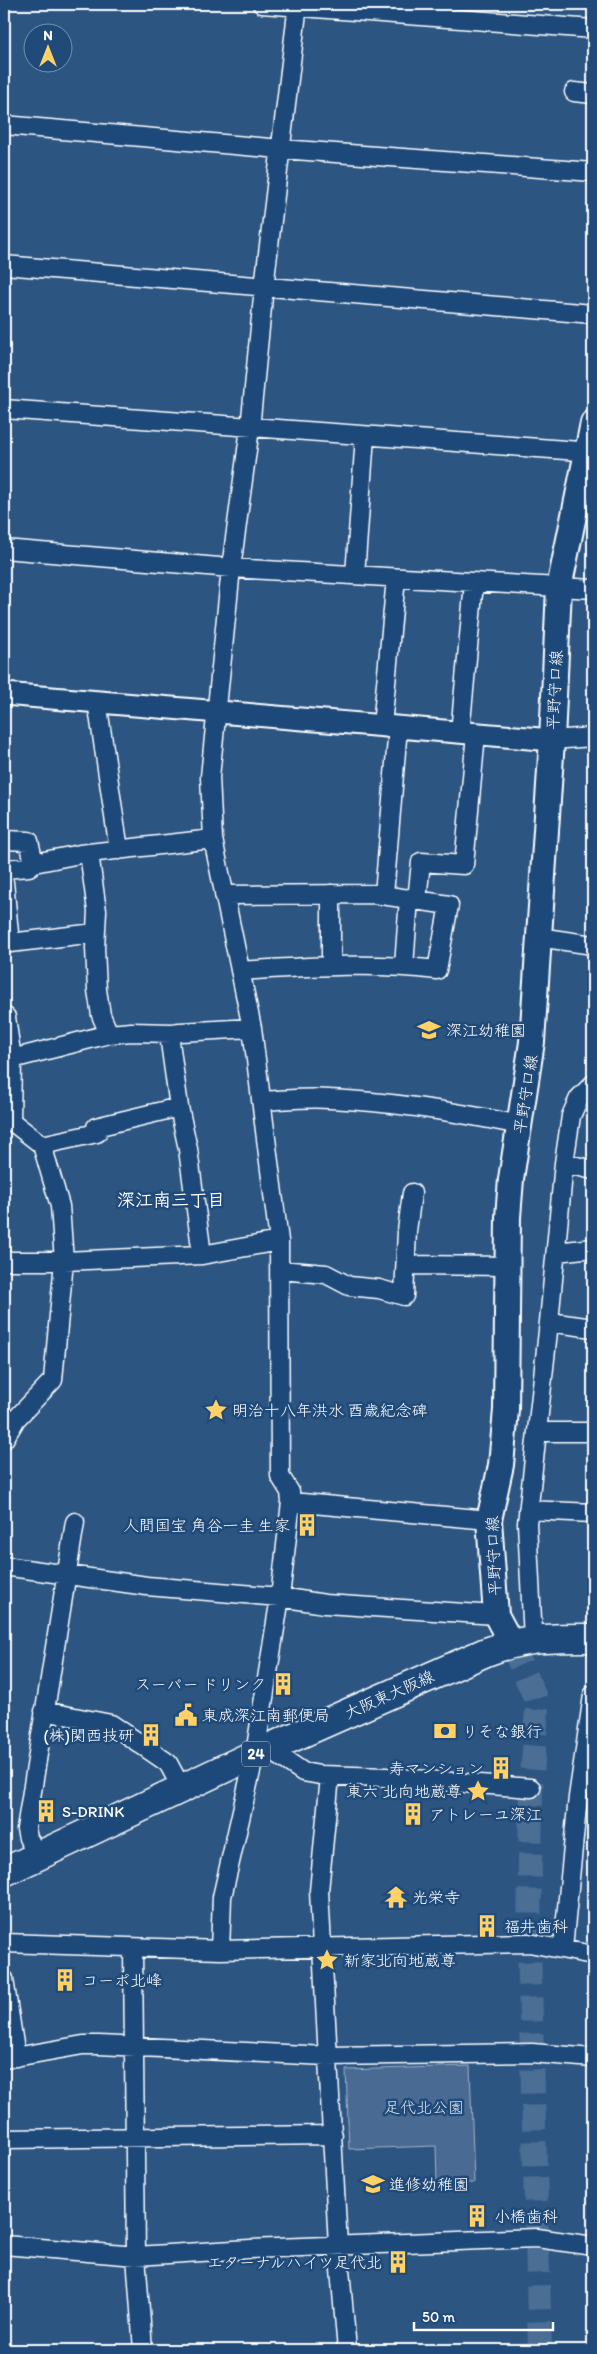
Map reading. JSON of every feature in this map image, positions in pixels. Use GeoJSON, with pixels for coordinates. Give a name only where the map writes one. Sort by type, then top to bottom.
{"type":"FeatureCollection","features":[{"type":"Feature","properties":{"kind":"main road","name":"平野守口線"},"geometry":{"type":"LineString","coordinates":[[522,1641],[496,1615],[490,1520],[501,1465],[506,1410],[509,1266],[508,1217],[511,1179],[532,1042],[552,740],[559,588],[590,452],[593,422]]}},
{"type":"Feature","properties":{"kind":"main road","name":"大阪東大阪線"},"geometry":{"type":"LineString","coordinates":[[4,1872],[262,1751],[522,1641],[593,1638]]}},
{"type":"Feature","properties":{"kind":"street"},"geometry":{"type":"LineString","coordinates":[[262,4],[298,5],[593,28]]}},
{"type":"Feature","properties":{"kind":"street"},"geometry":{"type":"LineString","coordinates":[[220,1950],[222,1898],[262,1751],[291,1502],[290,1492],[280,1476],[280,1241],[252,1028],[213,839],[210,777],[215,712],[231,568],[250,428],[264,287],[298,5]]}},
{"type":"Feature","properties":{"kind":"street"},"geometry":{"type":"LineString","coordinates":[[574,92],[593,94]]}},
{"type":"Feature","properties":{"kind":"street"},"geometry":{"type":"LineString","coordinates":[[4,125],[281,149],[593,172]]}},
{"type":"Feature","properties":{"kind":"street"},"geometry":{"type":"LineString","coordinates":[[4,265],[593,314]]}},
{"type":"Feature","properties":{"kind":"street"},"geometry":{"type":"LineString","coordinates":[[4,409],[590,452]]}},
{"type":"Feature","properties":{"kind":"street"},"geometry":{"type":"LineString","coordinates":[[355,575],[365,436]]}},
{"type":"Feature","properties":{"kind":"street"},"geometry":{"type":"LineString","coordinates":[[4,548],[231,568],[593,589]]}},
{"type":"Feature","properties":{"kind":"street"},"geometry":{"type":"LineString","coordinates":[[384,895],[396,578]]}},
{"type":"Feature","properties":{"kind":"street"},"geometry":{"type":"LineString","coordinates":[[404,966],[413,899],[421,862],[464,866],[474,583]]}},
{"type":"Feature","properties":{"kind":"street"},"geometry":{"type":"LineString","coordinates":[[4,694],[552,740],[593,737]]}},
{"type":"Feature","properties":{"kind":"street"},"geometry":{"type":"LineString","coordinates":[[97,701],[119,850]]}},
{"type":"Feature","properties":{"kind":"street"},"geometry":{"type":"LineString","coordinates":[[4,869],[29,867],[34,863],[89,853],[213,839]]}},
{"type":"Feature","properties":{"kind":"street"},"geometry":{"type":"LineString","coordinates":[[4,840],[29,841],[34,863]]}},
{"type":"Feature","properties":{"kind":"street"},"geometry":{"type":"LineString","coordinates":[[89,853],[97,911],[95,934],[97,990],[101,1015],[109,1034]]}},
{"type":"Feature","properties":{"kind":"street"},"geometry":{"type":"LineString","coordinates":[[4,882],[10,943],[95,934]]}},
{"type":"Feature","properties":{"kind":"street"},"geometry":{"type":"LineString","coordinates":[[331,894],[331,965]]}},
{"type":"Feature","properties":{"kind":"street"},"geometry":{"type":"LineString","coordinates":[[224,895],[384,895],[448,905],[437,970],[404,966],[331,965],[240,971]]}},
{"type":"Feature","properties":{"kind":"street"},"geometry":{"type":"LineString","coordinates":[[538,938],[593,945]]}},
{"type":"Feature","properties":{"kind":"street"},"geometry":{"type":"LineString","coordinates":[[4,1439],[16,1419],[53,1380],[64,1261],[60,1206],[42,1145],[7,1121],[12,1059],[6,1016]]}},
{"type":"Feature","properties":{"kind":"street"},"geometry":{"type":"LineString","coordinates":[[12,1059],[109,1034],[131,1032],[172,1033],[252,1028]]}},
{"type":"Feature","properties":{"kind":"street"},"geometry":{"type":"LineString","coordinates":[[172,1033],[170,1042],[179,1107],[188,1148],[202,1255]]}},
{"type":"Feature","properties":{"kind":"street"},"geometry":{"type":"LineString","coordinates":[[522,1641],[526,1523],[550,1322],[564,1163],[571,1116],[579,1098],[593,1084]]}},
{"type":"Feature","properties":{"kind":"street"},"geometry":{"type":"LineString","coordinates":[[261,1101],[329,1098],[383,1103],[446,1110],[520,1125]]}},
{"type":"Feature","properties":{"kind":"street"},"geometry":{"type":"LineString","coordinates":[[42,1145],[97,1133],[96,1127],[179,1107]]}},
{"type":"Feature","properties":{"kind":"street"},"geometry":{"type":"LineString","coordinates":[[564,1163],[593,1170]]}},
{"type":"Feature","properties":{"kind":"street"},"geometry":{"type":"LineString","coordinates":[[280,1270],[326,1274],[349,1286],[379,1289],[404,1296],[407,1265],[407,1231],[412,1193]]}},
{"type":"Feature","properties":{"kind":"street"},"geometry":{"type":"LineString","coordinates":[[4,1261],[64,1261],[202,1255],[280,1241]]}},
{"type":"Feature","properties":{"kind":"street"},"geometry":{"type":"LineString","coordinates":[[556,1252],[593,1248]]}},
{"type":"Feature","properties":{"kind":"street"},"geometry":{"type":"LineString","coordinates":[[407,1265],[509,1266]]}},
{"type":"Feature","properties":{"kind":"street"},"geometry":{"type":"LineString","coordinates":[[550,1322],[593,1328]]}},
{"type":"Feature","properties":{"kind":"street"},"geometry":{"type":"LineString","coordinates":[[538,1432],[593,1432]]}},
{"type":"Feature","properties":{"kind":"street"},"geometry":{"type":"LineString","coordinates":[[291,1502],[490,1520]]}},
{"type":"Feature","properties":{"kind":"street"},"geometry":{"type":"LineString","coordinates":[[528,1510],[593,1512]]}},
{"type":"Feature","properties":{"kind":"street"},"geometry":{"type":"LineString","coordinates":[[39,1857],[28,1838],[26,1830],[75,1522]]}},
{"type":"Feature","properties":{"kind":"street"},"geometry":{"type":"LineString","coordinates":[[4,1566],[147,1586],[280,1597],[325,1604],[496,1615]]}},
{"type":"Feature","properties":{"kind":"street"},"geometry":{"type":"LineString","coordinates":[[563,1948],[585,1797],[593,1695]]}},
{"type":"Feature","properties":{"kind":"street"},"geometry":{"type":"LineString","coordinates":[[44,1711],[111,1724],[168,1763],[182,1789]]}},
{"type":"Feature","properties":{"kind":"street"},"geometry":{"type":"LineString","coordinates":[[262,1751],[303,1772],[330,1776],[386,1776],[531,1788]]}},
{"type":"Feature","properties":{"kind":"street"},"geometry":{"type":"LineString","coordinates":[[330,1776],[319,1891],[338,2246],[347,2350]]}},
{"type":"Feature","properties":{"kind":"street"},"geometry":{"type":"LineString","coordinates":[[4,1943],[220,1950],[322,1950],[414,1944],[529,1943],[593,1955]]}},
{"type":"Feature","properties":{"kind":"street"},"geometry":{"type":"LineString","coordinates":[[132,1948],[136,2256],[143,2350]]}},
{"type":"Feature","properties":{"kind":"street"},"geometry":{"type":"LineString","coordinates":[[4,1979],[10,2058],[83,2045],[120,2044],[134,2047],[327,2056],[532,2053],[593,2058]]}},
{"type":"Feature","properties":{"kind":"street"},"geometry":{"type":"LineString","coordinates":[[5,2139],[333,2135]]}},
{"type":"Feature","properties":{"kind":"street"},"geometry":{"type":"LineString","coordinates":[[4,2244],[136,2256],[537,2238],[593,2246]]}},
{"type":"Feature","properties":{"kind":"green space","name":"足代北公園"},"geometry":{"type":"Polygon","coordinates":[[[470,2066],[474,2183],[437,2184],[436,2146],[349,2149],[346,2070],[470,2066]]]}},
{"type":"Feature","properties":{"kind":"tunnel"},"geometry":{"type":"LineString","coordinates":[[511,1643],[535,1697],[537,1710],[531,1788],[529,1943],[540,2350]]}},
{"type":"Feature","properties":{"kind":"place","name":"深江幼稚園"},"geometry":{"type":"Point","coordinates":[429,1030]}},
{"type":"Feature","properties":{"kind":"place","name":"明治十八年洪水 酉歳紀念碑"},"geometry":{"type":"Point","coordinates":[216,1410]}},
{"type":"Feature","properties":{"kind":"place","name":"人間国宝 角谷一圭 生家"},"geometry":{"type":"Point","coordinates":[307,1525]}},
{"type":"Feature","properties":{"kind":"place","name":"スーパー ドリンク"},"geometry":{"type":"Point","coordinates":[283,1684]}},
{"type":"Feature","properties":{"kind":"place","name":"東成深江南郵便局"},"geometry":{"type":"Point","coordinates":[186,1715]}},
{"type":"Feature","properties":{"kind":"place","name":"りそな銀行"},"geometry":{"type":"Point","coordinates":[445,1731]}},
{"type":"Feature","properties":{"kind":"place","name":"(株)関西技研"},"geometry":{"type":"Point","coordinates":[151,1735]}},
{"type":"Feature","properties":{"kind":"place","name":"寿マンション"},"geometry":{"type":"Point","coordinates":[501,1768]}},
{"type":"Feature","properties":{"kind":"place","name":"東六 北向地蔵尊"},"geometry":{"type":"Point","coordinates":[478,1791]}},
{"type":"Feature","properties":{"kind":"place","name":"S-DRINK"},"geometry":{"type":"Point","coordinates":[46,1811]}},
{"type":"Feature","properties":{"kind":"place","name":"アトレーユ深江"},"geometry":{"type":"Point","coordinates":[413,1814]}},
{"type":"Feature","properties":{"kind":"place","name":"光栄寺"},"geometry":{"type":"Point","coordinates":[396,1897]}},
{"type":"Feature","properties":{"kind":"place","name":"福井歯科"},"geometry":{"type":"Point","coordinates":[487,1926]}},
{"type":"Feature","properties":{"kind":"place","name":"新家北向地蔵尊"},"geometry":{"type":"Point","coordinates":[327,1960]}},
{"type":"Feature","properties":{"kind":"place","name":"コーポ北峰"},"geometry":{"type":"Point","coordinates":[65,1980]}},
{"type":"Feature","properties":{"kind":"place","name":"進修幼稚園"},"geometry":{"type":"Point","coordinates":[373,2184]}},
{"type":"Feature","properties":{"kind":"place","name":"小橋歯科"},"geometry":{"type":"Point","coordinates":[477,2216]}},
{"type":"Feature","properties":{"kind":"place","name":"エターナルハイツ足代北"},"geometry":{"type":"Point","coordinates":[398,2262]}},
{"type":"Feature","properties":{"kind":"district","name":"深江南三丁目"},"geometry":{"type":"Point","coordinates":[171,1200]}}]}
